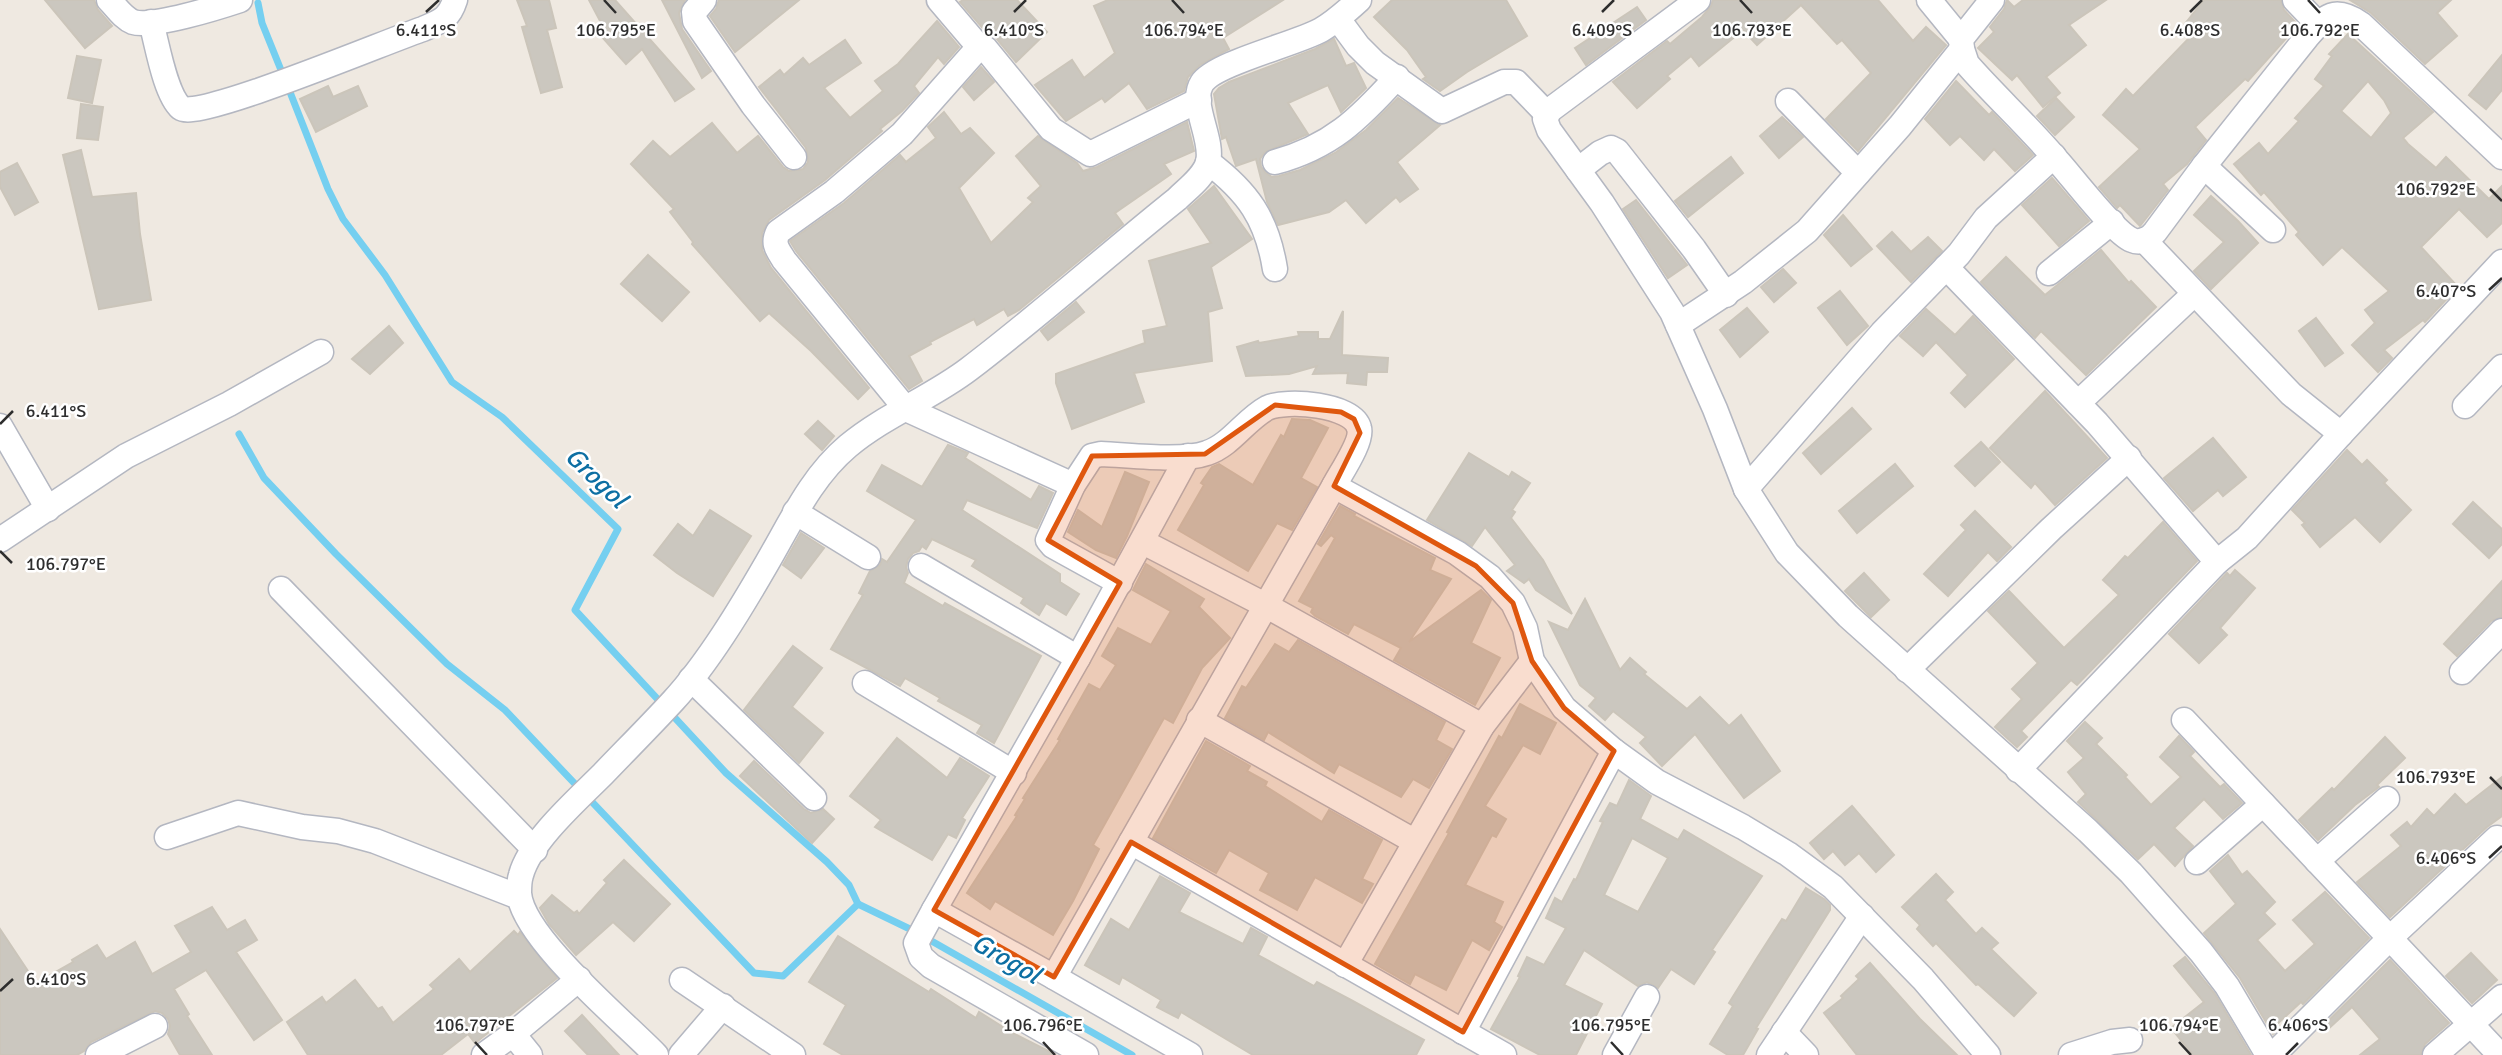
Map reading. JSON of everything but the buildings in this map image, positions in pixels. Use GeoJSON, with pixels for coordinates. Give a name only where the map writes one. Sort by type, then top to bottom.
{"type":"FeatureCollection","features":[{"type":"Feature","properties":{"kind":"street"},"geometry":{"type":"LineString","coordinates":[[109,0],[131,21],[151,22],[240,0]]}},
{"type":"Feature","properties":{"kind":"street"},"geometry":{"type":"LineString","coordinates":[[151,22],[172,94],[181,108],[189,111],[250,94],[423,29],[451,13],[455,0]]}},
{"type":"Feature","properties":{"kind":"street"},"geometry":{"type":"LineString","coordinates":[[704,0],[694,12],[695,21],[753,105],[794,157]]}},
{"type":"Feature","properties":{"kind":"street"},"geometry":{"type":"LineString","coordinates":[[939,0],[979,47],[985,48],[1051,129],[1090,154],[1199,100]]}},
{"type":"Feature","properties":{"kind":"street"},"geometry":{"type":"LineString","coordinates":[[656,1055],[579,979],[537,934],[528,920],[519,897],[520,875],[535,850],[548,831],[683,688],[748,595],[795,512],[820,476],[848,446],[872,428],[953,381],[1021,328],[1197,180],[1208,162],[1207,140],[1199,100],[1201,85],[1212,75],[1321,30],[1359,0]]}},
{"type":"Feature","properties":{"kind":"street"},"geometry":{"type":"LineString","coordinates":[[1698,0],[1546,113],[1545,119],[1549,130],[1655,284],[1678,325],[1746,489],[1787,553],[1848,616],[2109,851],[2159,905],[2227,986],[2271,1055],[2497,838]]}},
{"type":"Feature","properties":{"kind":"street"},"geometry":{"type":"LineString","coordinates":[[1928,0],[1961,44],[1967,64],[2112,222],[2131,239],[2140,242],[2155,232],[2204,166],[2318,24],[2326,16],[2334,14],[2351,18],[2449,105],[2502,157]]}},
{"type":"Feature","properties":{"kind":"street"},"geometry":{"type":"LineString","coordinates":[[1678,325],[1726,295],[1807,231],[1900,126],[1992,0]]}},
{"type":"Feature","properties":{"kind":"street"},"geometry":{"type":"LineString","coordinates":[[2295,0],[2318,24]]}},
{"type":"Feature","properties":{"kind":"street"},"geometry":{"type":"LineString","coordinates":[[1338,19],[1368,56],[1442,111],[1504,82],[1516,82],[1546,113]]}},
{"type":"Feature","properties":{"kind":"street"},"geometry":{"type":"LineString","coordinates":[[979,47],[902,135],[834,192],[778,232],[774,239],[775,246],[906,409],[1073,485]]}},
{"type":"Feature","properties":{"kind":"street"},"geometry":{"type":"LineString","coordinates":[[1275,162],[1297,156],[1341,132],[1359,119],[1397,78]]}},
{"type":"Feature","properties":{"kind":"street"},"geometry":{"type":"LineString","coordinates":[[1788,101],[1858,173]]}},
{"type":"Feature","properties":{"kind":"street"},"geometry":{"type":"LineString","coordinates":[[1578,170],[1600,153],[1611,148],[1617,152],[1694,249],[1726,295]]}},
{"type":"Feature","properties":{"kind":"street"},"geometry":{"type":"LineString","coordinates":[[1746,489],[1882,332],[1959,254],[1986,218],[2054,156]]}},
{"type":"Feature","properties":{"kind":"street"},"geometry":{"type":"LineString","coordinates":[[1208,162],[1227,176],[1248,198],[1258,214],[1268,237],[1275,270]]}},
{"type":"Feature","properties":{"kind":"street"},"geometry":{"type":"LineString","coordinates":[[2204,166],[2273,230]]}},
{"type":"Feature","properties":{"kind":"street"},"geometry":{"type":"LineString","coordinates":[[2049,273],[2112,222]]}},
{"type":"Feature","properties":{"kind":"street"},"geometry":{"type":"LineString","coordinates":[[2144,240],[2291,394],[2341,434]]}},
{"type":"Feature","properties":{"kind":"street"},"geometry":{"type":"LineString","coordinates":[[2018,770],[2217,562],[2247,538],[2502,262]]}},
{"type":"Feature","properties":{"kind":"street"},"geometry":{"type":"LineString","coordinates":[[1946,267],[2129,458],[2217,562]]}},
{"type":"Feature","properties":{"kind":"street"},"geometry":{"type":"LineString","coordinates":[[2078,403],[2194,294]]}},
{"type":"Feature","properties":{"kind":"street"},"geometry":{"type":"LineString","coordinates":[[0,540],[126,456],[229,404],[321,352]]}},
{"type":"Feature","properties":{"kind":"street"},"geometry":{"type":"LineString","coordinates":[[2465,406],[2502,367]]}},
{"type":"Feature","properties":{"kind":"street"},"geometry":{"type":"LineString","coordinates":[[1054,977],[1334,486],[1358,441],[1359,427],[1349,415],[1318,406],[1296,403],[1275,405],[1263,410],[1216,449],[1188,456],[1097,454],[1087,461],[1073,485],[1049,537],[1049,543],[1120,583]]}},
{"type":"Feature","properties":{"kind":"street"},"geometry":{"type":"LineString","coordinates":[[0,426],[48,509]]}},
{"type":"Feature","properties":{"kind":"street"},"geometry":{"type":"LineString","coordinates":[[1086,1055],[931,966],[916,947],[925,926],[1143,542],[1188,456]]}},
{"type":"Feature","properties":{"kind":"street"},"geometry":{"type":"LineString","coordinates":[[1907,670],[2051,529],[2129,458]]}},
{"type":"Feature","properties":{"kind":"street"},"geometry":{"type":"LineString","coordinates":[[1334,486],[1457,553],[1490,577],[1508,597],[1520,617],[1532,661],[1564,708],[1614,751],[1657,782],[1733,821],[1788,854],[1833,887],[1923,979],[1988,1055]]}},
{"type":"Feature","properties":{"kind":"street"},"geometry":{"type":"LineString","coordinates":[[795,512],[868,556]]}},
{"type":"Feature","properties":{"kind":"street"},"geometry":{"type":"LineString","coordinates":[[1143,542],[1265,605],[1482,726]]}},
{"type":"Feature","properties":{"kind":"street"},"geometry":{"type":"LineString","coordinates":[[921,566],[1078,658]]}},
{"type":"Feature","properties":{"kind":"street"},"geometry":{"type":"LineString","coordinates":[[281,589],[535,850]]}},
{"type":"Feature","properties":{"kind":"street"},"geometry":{"type":"LineString","coordinates":[[2462,672],[2502,631]]}},
{"type":"Feature","properties":{"kind":"street"},"geometry":{"type":"LineString","coordinates":[[1345,965],[1482,726],[1532,661]]}},
{"type":"Feature","properties":{"kind":"street"},"geometry":{"type":"LineString","coordinates":[[865,683],[1014,772]]}},
{"type":"Feature","properties":{"kind":"street"},"geometry":{"type":"LineString","coordinates":[[683,688],[814,798]]}},
{"type":"Feature","properties":{"kind":"street"},"geometry":{"type":"LineString","coordinates":[[1199,720],[1414,841]]}},
{"type":"Feature","properties":{"kind":"street"},"geometry":{"type":"LineString","coordinates":[[2184,720],[2500,1055]]}},
{"type":"Feature","properties":{"kind":"street"},"geometry":{"type":"LineString","coordinates":[[1463,1032],[1614,751]]}},
{"type":"Feature","properties":{"kind":"street"},"geometry":{"type":"LineString","coordinates":[[2317,861],[2387,799]]}},
{"type":"Feature","properties":{"kind":"street"},"geometry":{"type":"LineString","coordinates":[[2197,862],[2263,804]]}},
{"type":"Feature","properties":{"kind":"street"},"geometry":{"type":"LineString","coordinates":[[167,837],[238,813],[302,827],[338,831],[375,841],[519,897]]}},
{"type":"Feature","properties":{"kind":"street"},"geometry":{"type":"LineString","coordinates":[[1131,842],[1504,1055]]}},
{"type":"Feature","properties":{"kind":"street"},"geometry":{"type":"LineString","coordinates":[[1769,1055],[1862,916]]}},
{"type":"Feature","properties":{"kind":"street"},"geometry":{"type":"LineString","coordinates":[[925,926],[1054,977],[1190,1055]]}},
{"type":"Feature","properties":{"kind":"street"},"geometry":{"type":"LineString","coordinates":[[484,1055],[579,979]]}},
{"type":"Feature","properties":{"kind":"street"},"geometry":{"type":"LineString","coordinates":[[682,980],[793,1055]]}},
{"type":"Feature","properties":{"kind":"street"},"geometry":{"type":"LineString","coordinates":[[1615,1055],[1647,997]]}},
{"type":"Feature","properties":{"kind":"street"},"geometry":{"type":"LineString","coordinates":[[2435,1055],[2502,997]]}},
{"type":"Feature","properties":{"kind":"street"},"geometry":{"type":"LineString","coordinates":[[681,1055],[723,1006]]}},
{"type":"Feature","properties":{"kind":"street"},"geometry":{"type":"LineString","coordinates":[[98,1055],[155,1026]]}},
{"type":"Feature","properties":{"kind":"street"},"geometry":{"type":"LineString","coordinates":[[1784,1032],[1806,1055]]}},
{"type":"Feature","properties":{"kind":"street"},"geometry":{"type":"LineString","coordinates":[[513,1034],[530,1055]]}},
{"type":"Feature","properties":{"kind":"street"},"geometry":{"type":"LineString","coordinates":[[2071,1055],[2130,1040]]}},
{"type":"Feature","properties":{"kind":"highlighted area"},"geometry":{"type":"Polygon","coordinates":[[[1275,405],[1341,412],[1354,419],[1360,433],[1334,486],[1476,566],[1513,603],[1532,661],[1564,708],[1614,751],[1463,1032],[1131,842],[1054,977],[934,910],[1120,583],[1048,540],[1092,456],[1205,454],[1275,405]]]}},
{"type":"Feature","properties":{"kind":"waterway","name":"Grogol"},"geometry":{"type":"LineString","coordinates":[[258,3],[262,23],[283,75]]}},
{"type":"Feature","properties":{"kind":"waterway","name":"Grogol"},"geometry":{"type":"LineString","coordinates":[[288,87],[328,189],[343,219],[385,275],[452,382],[502,417],[618,529],[575,610],[726,773],[827,862],[849,885],[858,904]]}},
{"type":"Feature","properties":{"kind":"waterway","name":"Grogol"},"geometry":{"type":"LineString","coordinates":[[239,434],[264,478],[336,554],[447,664],[505,710],[754,973],[783,976],[858,904],[914,931],[1132,1055]]}}]}
